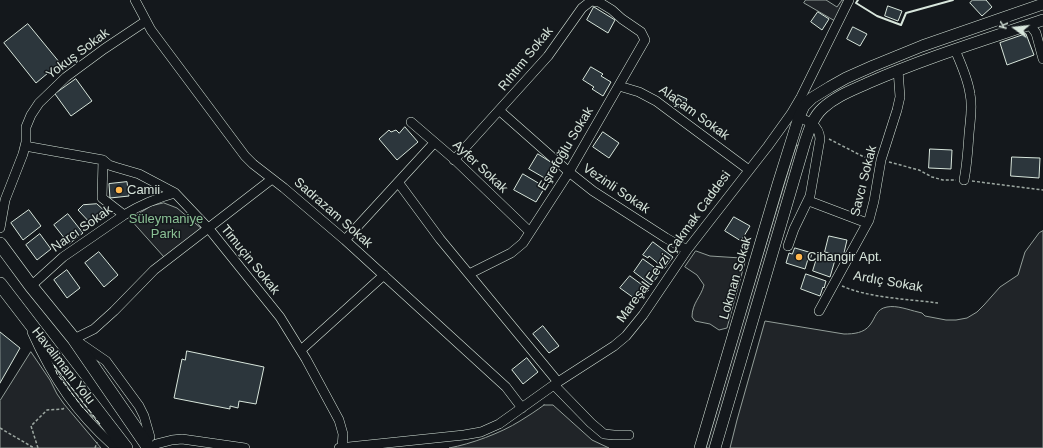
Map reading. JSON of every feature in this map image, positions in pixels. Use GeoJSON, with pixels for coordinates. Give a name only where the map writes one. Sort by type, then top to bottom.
{"type":"FeatureCollection","features":[{"type":"Feature","properties":{"kind":"highway"},"geometry":{"type":"LineString","coordinates":[[0,233],[16,265]]}},
{"type":"Feature","properties":{"kind":"highway"},"geometry":{"type":"LineString","coordinates":[[0,244],[31,286],[74,339],[101,380],[153,444]]}},
{"type":"Feature","properties":{"kind":"highway","name":"Havalimanı Yolu"},"geometry":{"type":"LineString","coordinates":[[0,284],[126,448]]}},
{"type":"Feature","properties":{"kind":"highway"},"geometry":{"type":"LineString","coordinates":[[0,298],[26,318]]}},
{"type":"Feature","properties":{"kind":"main road","name":"Mareşal Fevzi Çakmak Caddesi"},"geometry":{"type":"LineString","coordinates":[[795,116],[812,98],[858,73],[922,46],[1043,4]]}},
{"type":"Feature","properties":{"kind":"main road"},"geometry":{"type":"LineString","coordinates":[[812,123],[823,108],[836,98],[898,70],[1043,20]]}},
{"type":"Feature","properties":{"kind":"main road","name":"Lokman Sokak"},"geometry":{"type":"LineString","coordinates":[[700,448],[778,184],[795,116]]}},
{"type":"Feature","properties":{"kind":"main road","name":"Lokman Sokak"},"geometry":{"type":"LineString","coordinates":[[714,448],[802,150],[812,123]]}},
{"type":"Feature","properties":{"kind":"street","name":"Sadrazam Sokak"},"geometry":{"type":"LineString","coordinates":[[135,0],[157,39],[245,156],[345,240],[384,275],[506,387],[522,408]]}},
{"type":"Feature","properties":{"kind":"street"},"geometry":{"type":"LineString","coordinates":[[788,246],[794,229],[809,201],[820,139],[820,134],[812,123],[795,116],[802,97],[849,0]]}},
{"type":"Feature","properties":{"kind":"street","name":"Rıhtım Sokak"},"geometry":{"type":"LineString","coordinates":[[454,160],[548,56],[582,8],[591,1],[600,2],[622,19]]}},
{"type":"Feature","properties":{"kind":"street","name":"Eşrefoğlu Sokak"},"geometry":{"type":"LineString","coordinates":[[469,274],[511,253],[523,243],[569,172],[645,40],[641,32],[622,19]]}},
{"type":"Feature","properties":{"kind":"street","name":"Yokuş Sokak"},"geometry":{"type":"LineString","coordinates":[[0,228],[5,200],[23,154],[26,127],[39,103],[66,77],[146,21]]}},
{"type":"Feature","properties":{"kind":"street"},"geometry":{"type":"LineString","coordinates":[[1030,25],[1036,33],[1043,59]]}},
{"type":"Feature","properties":{"kind":"street"},"geometry":{"type":"LineString","coordinates":[[955,50],[970,92],[971,100],[964,180]]}},
{"type":"Feature","properties":{"kind":"street","name":"Savcı Sokak"},"geometry":{"type":"LineString","coordinates":[[819,311],[868,223],[874,201],[881,160],[900,97],[898,70]]}},
{"type":"Feature","properties":{"kind":"street","name":"Alaçam Sokak"},"geometry":{"type":"LineString","coordinates":[[618,86],[639,92],[656,101],[749,170]]}},
{"type":"Feature","properties":{"kind":"street","name":"Vezinli Sokak"},"geometry":{"type":"LineString","coordinates":[[500,110],[569,172],[593,191],[687,250]]}},
{"type":"Feature","properties":{"kind":"street","name":"Mareşal Fevzi Çakmak Caddesi"},"geometry":{"type":"LineString","coordinates":[[341,448],[481,432],[499,424],[614,346],[626,336],[643,315],[687,250],[749,170],[795,116]]}},
{"type":"Feature","properties":{"kind":"street","name":"Ayfer Sokak"},"geometry":{"type":"LineString","coordinates":[[411,122],[454,160],[530,232]]}},
{"type":"Feature","properties":{"kind":"street"},"geometry":{"type":"LineString","coordinates":[[345,240],[434,143]]}},
{"type":"Feature","properties":{"kind":"street","name":"Timuçin Sokak"},"geometry":{"type":"LineString","coordinates":[[25,146],[103,160],[115,168],[139,174],[175,194],[208,228],[280,317],[339,420],[343,434],[341,448]]}},
{"type":"Feature","properties":{"kind":"street"},"geometry":{"type":"LineString","coordinates":[[103,160],[102,198],[124,215]]}},
{"type":"Feature","properties":{"kind":"street"},"geometry":{"type":"LineString","coordinates":[[244,448],[182,439],[153,444],[140,406],[106,361],[74,339],[94,329],[154,270],[272,179]]}},
{"type":"Feature","properties":{"kind":"street"},"geometry":{"type":"LineString","coordinates":[[398,182],[440,239],[556,384],[591,423],[604,434],[629,435]]}},
{"type":"Feature","properties":{"kind":"street","name":"Narcı Sokak"},"geometry":{"type":"LineString","coordinates":[[31,286],[63,257],[124,215],[161,197],[175,194]]}},
{"type":"Feature","properties":{"kind":"street"},"geometry":{"type":"LineString","coordinates":[[809,201],[868,223]]}},
{"type":"Feature","properties":{"kind":"street"},"geometry":{"type":"LineString","coordinates":[[300,350],[384,275]]}},
{"type":"Feature","properties":{"kind":"street"},"geometry":{"type":"LineString","coordinates":[[26,318],[45,359],[60,385],[83,416],[116,448]]}},
{"type":"Feature","properties":{"kind":"path"},"geometry":{"type":"LineString","coordinates":[[820,134],[864,157],[919,170],[932,177],[943,180],[964,180],[1043,190]]}},
{"type":"Feature","properties":{"kind":"path","name":"Ardıç Sokak"},"geometry":{"type":"LineString","coordinates":[[835,283],[853,291],[938,303]]}},
{"type":"Feature","properties":{"kind":"path"},"geometry":{"type":"LineString","coordinates":[[38,448],[31,426],[47,410],[63,409],[72,402]]}},
{"type":"Feature","properties":{"kind":"path"},"geometry":{"type":"LineString","coordinates":[[0,432],[1,428],[34,448]]}},
{"type":"Feature","properties":{"kind":"green space"},"geometry":{"type":"Polygon","coordinates":[[[806,0],[826,0],[837,7],[842,0],[847,0],[835,21],[804,3],[806,0]]]}},
{"type":"Feature","properties":{"kind":"green space"},"geometry":{"type":"Polygon","coordinates":[[[797,145],[799,146],[711,448],[706,448],[738,337],[797,145]]]}},
{"type":"Feature","properties":{"kind":"green space","name":"Süleymaniye Parkı"},"geometry":{"type":"Polygon","coordinates":[[[164,203],[177,208],[202,229],[164,257],[130,219],[151,206],[164,203]]]}},
{"type":"Feature","properties":{"kind":"green space"},"geometry":{"type":"Polygon","coordinates":[[[1043,231],[1043,448],[730,448],[765,321],[844,334],[865,330],[868,328],[878,311],[887,307],[903,308],[922,313],[925,316],[946,320],[967,318],[977,312],[1000,287],[1018,275],[1025,252],[1039,233],[1043,231]]]}},
{"type":"Feature","properties":{"kind":"green space"},"geometry":{"type":"Polygon","coordinates":[[[696,251],[710,256],[741,258],[745,262],[727,328],[719,330],[710,324],[695,321],[692,317],[693,308],[704,285],[697,275],[685,267],[696,251]]]}},
{"type":"Feature","properties":{"kind":"green space"},"geometry":{"type":"Polygon","coordinates":[[[31,352],[64,404],[101,448],[0,448],[0,401],[31,352]]]}},
{"type":"Feature","properties":{"kind":"green space"},"geometry":{"type":"Polygon","coordinates":[[[544,405],[553,405],[592,440],[609,448],[449,448],[476,441],[504,430],[544,405]]]}},
{"type":"Feature","properties":{"kind":"building"},"geometry":{"type":"Polygon","coordinates":[[[973,0],[986,0],[992,7],[982,16],[970,3],[973,0]]]}},
{"type":"Feature","properties":{"kind":"building"},"geometry":{"type":"Polygon","coordinates":[[[888,6],[902,11],[898,21],[885,16],[888,6]]]}},
{"type":"Feature","properties":{"kind":"building"},"geometry":{"type":"Polygon","coordinates":[[[594,7],[615,20],[608,33],[587,20],[594,7]]]}},
{"type":"Feature","properties":{"kind":"building"},"geometry":{"type":"Polygon","coordinates":[[[818,12],[829,19],[822,30],[811,22],[818,12]]]}},
{"type":"Feature","properties":{"kind":"building"},"geometry":{"type":"Polygon","coordinates":[[[28,24],[60,63],[36,83],[4,43],[28,24]]]}},
{"type":"Feature","properties":{"kind":"building"},"geometry":{"type":"Polygon","coordinates":[[[853,27],[867,34],[860,46],[847,39],[853,27]]]}},
{"type":"Feature","properties":{"kind":"building"},"geometry":{"type":"Polygon","coordinates":[[[1026,34],[1034,55],[1007,65],[1000,43],[1026,34]]]}},
{"type":"Feature","properties":{"kind":"building"},"geometry":{"type":"Polygon","coordinates":[[[591,67],[603,74],[601,76],[611,82],[603,96],[592,89],[594,87],[583,80],[591,67]]]}},
{"type":"Feature","properties":{"kind":"building"},"geometry":{"type":"Polygon","coordinates":[[[76,79],[92,101],[71,116],[55,94],[76,79]]]}},
{"type":"Feature","properties":{"kind":"building"},"geometry":{"type":"Polygon","coordinates":[[[678,95],[687,99],[683,109],[674,105],[678,95]]]}},
{"type":"Feature","properties":{"kind":"building"},"geometry":{"type":"Polygon","coordinates":[[[405,127],[418,142],[397,160],[379,139],[389,130],[391,132],[396,130],[399,133],[405,127]]]}},
{"type":"Feature","properties":{"kind":"building"},"geometry":{"type":"Polygon","coordinates":[[[603,132],[619,143],[609,158],[593,147],[603,132]]]}},
{"type":"Feature","properties":{"kind":"building"},"geometry":{"type":"Polygon","coordinates":[[[930,149],[952,150],[951,169],[929,168],[930,149]]]}},
{"type":"Feature","properties":{"kind":"building"},"geometry":{"type":"Polygon","coordinates":[[[538,154],[557,166],[548,180],[529,169],[538,154]]]}},
{"type":"Feature","properties":{"kind":"building"},"geometry":{"type":"Polygon","coordinates":[[[1012,157],[1040,158],[1039,178],[1011,176],[1012,157]]]}},
{"type":"Feature","properties":{"kind":"building"},"geometry":{"type":"Polygon","coordinates":[[[523,174],[545,187],[536,202],[514,190],[523,174]]]}},
{"type":"Feature","properties":{"kind":"building","name":"Camii"},"geometry":{"type":"Polygon","coordinates":[[[127,182],[129,196],[110,198],[109,184],[127,182]]]}},
{"type":"Feature","properties":{"kind":"building"},"geometry":{"type":"Polygon","coordinates":[[[97,204],[107,213],[93,226],[78,210],[83,205],[97,204]]]}},
{"type":"Feature","properties":{"kind":"building"},"geometry":{"type":"Polygon","coordinates":[[[29,210],[41,226],[23,240],[11,223],[29,210]]]}},
{"type":"Feature","properties":{"kind":"building"},"geometry":{"type":"Polygon","coordinates":[[[68,214],[83,233],[69,244],[54,225],[68,214]]]}},
{"type":"Feature","properties":{"kind":"building"},"geometry":{"type":"Polygon","coordinates":[[[734,217],[750,226],[741,241],[725,231],[734,217]]]}},
{"type":"Feature","properties":{"kind":"building"},"geometry":{"type":"Polygon","coordinates":[[[40,234],[51,249],[37,260],[26,245],[40,234]]]}},
{"type":"Feature","properties":{"kind":"building"},"geometry":{"type":"Polygon","coordinates":[[[829,236],[847,240],[843,257],[825,252],[829,236]]]}},
{"type":"Feature","properties":{"kind":"building"},"geometry":{"type":"Polygon","coordinates":[[[653,242],[673,257],[664,269],[649,256],[648,258],[643,255],[653,242]]]}},
{"type":"Feature","properties":{"kind":"building","name":"Cihangir Apt."},"geometry":{"type":"Polygon","coordinates":[[[795,248],[812,253],[810,260],[808,259],[805,269],[786,263],[789,253],[792,254],[795,248]]]}},
{"type":"Feature","properties":{"kind":"building"},"geometry":{"type":"Polygon","coordinates":[[[99,252],[118,275],[104,287],[85,263],[99,252]]]}},
{"type":"Feature","properties":{"kind":"building"},"geometry":{"type":"Polygon","coordinates":[[[818,255],[835,260],[830,277],[813,271],[818,255]]]}},
{"type":"Feature","properties":{"kind":"building"},"geometry":{"type":"Polygon","coordinates":[[[643,259],[661,272],[651,285],[634,272],[643,259]]]}},
{"type":"Feature","properties":{"kind":"building"},"geometry":{"type":"Polygon","coordinates":[[[67,270],[80,288],[67,298],[54,280],[67,270]]]}},
{"type":"Feature","properties":{"kind":"building"},"geometry":{"type":"Polygon","coordinates":[[[806,274],[826,281],[820,296],[801,289],[806,274]]]}},
{"type":"Feature","properties":{"kind":"building"},"geometry":{"type":"Polygon","coordinates":[[[630,276],[649,290],[638,301],[620,288],[630,276]]]}},
{"type":"Feature","properties":{"kind":"building"},"geometry":{"type":"Polygon","coordinates":[[[543,326],[559,346],[549,353],[533,334],[543,326]]]}},
{"type":"Feature","properties":{"kind":"building"},"geometry":{"type":"Polygon","coordinates":[[[0,332],[20,348],[0,383],[0,332]]]}},
{"type":"Feature","properties":{"kind":"building"},"geometry":{"type":"Polygon","coordinates":[[[187,351],[264,367],[256,404],[239,401],[238,408],[230,406],[230,409],[174,398],[182,359],[185,360],[187,351]]]}},
{"type":"Feature","properties":{"kind":"building"},"geometry":{"type":"Polygon","coordinates":[[[527,358],[538,372],[523,384],[512,370],[527,358]]]}},
{"type":"Feature","properties":{"kind":"fence"},"geometry":{"type":"LineString","coordinates":[[54,365],[100,424],[83,408],[57,374],[54,365]]}},
{"type":"Feature","properties":{"kind":"wall"},"geometry":{"type":"LineString","coordinates":[[858,0],[856,3],[877,16],[901,25],[906,13],[953,0]]}},
{"type":"Feature","properties":{"kind":"place","name":"Camii"},"geometry":{"type":"Point","coordinates":[119,190]}},
{"type":"Feature","properties":{"kind":"place","name":"Cihangir Apt."},"geometry":{"type":"Point","coordinates":[799,257]}}]}
